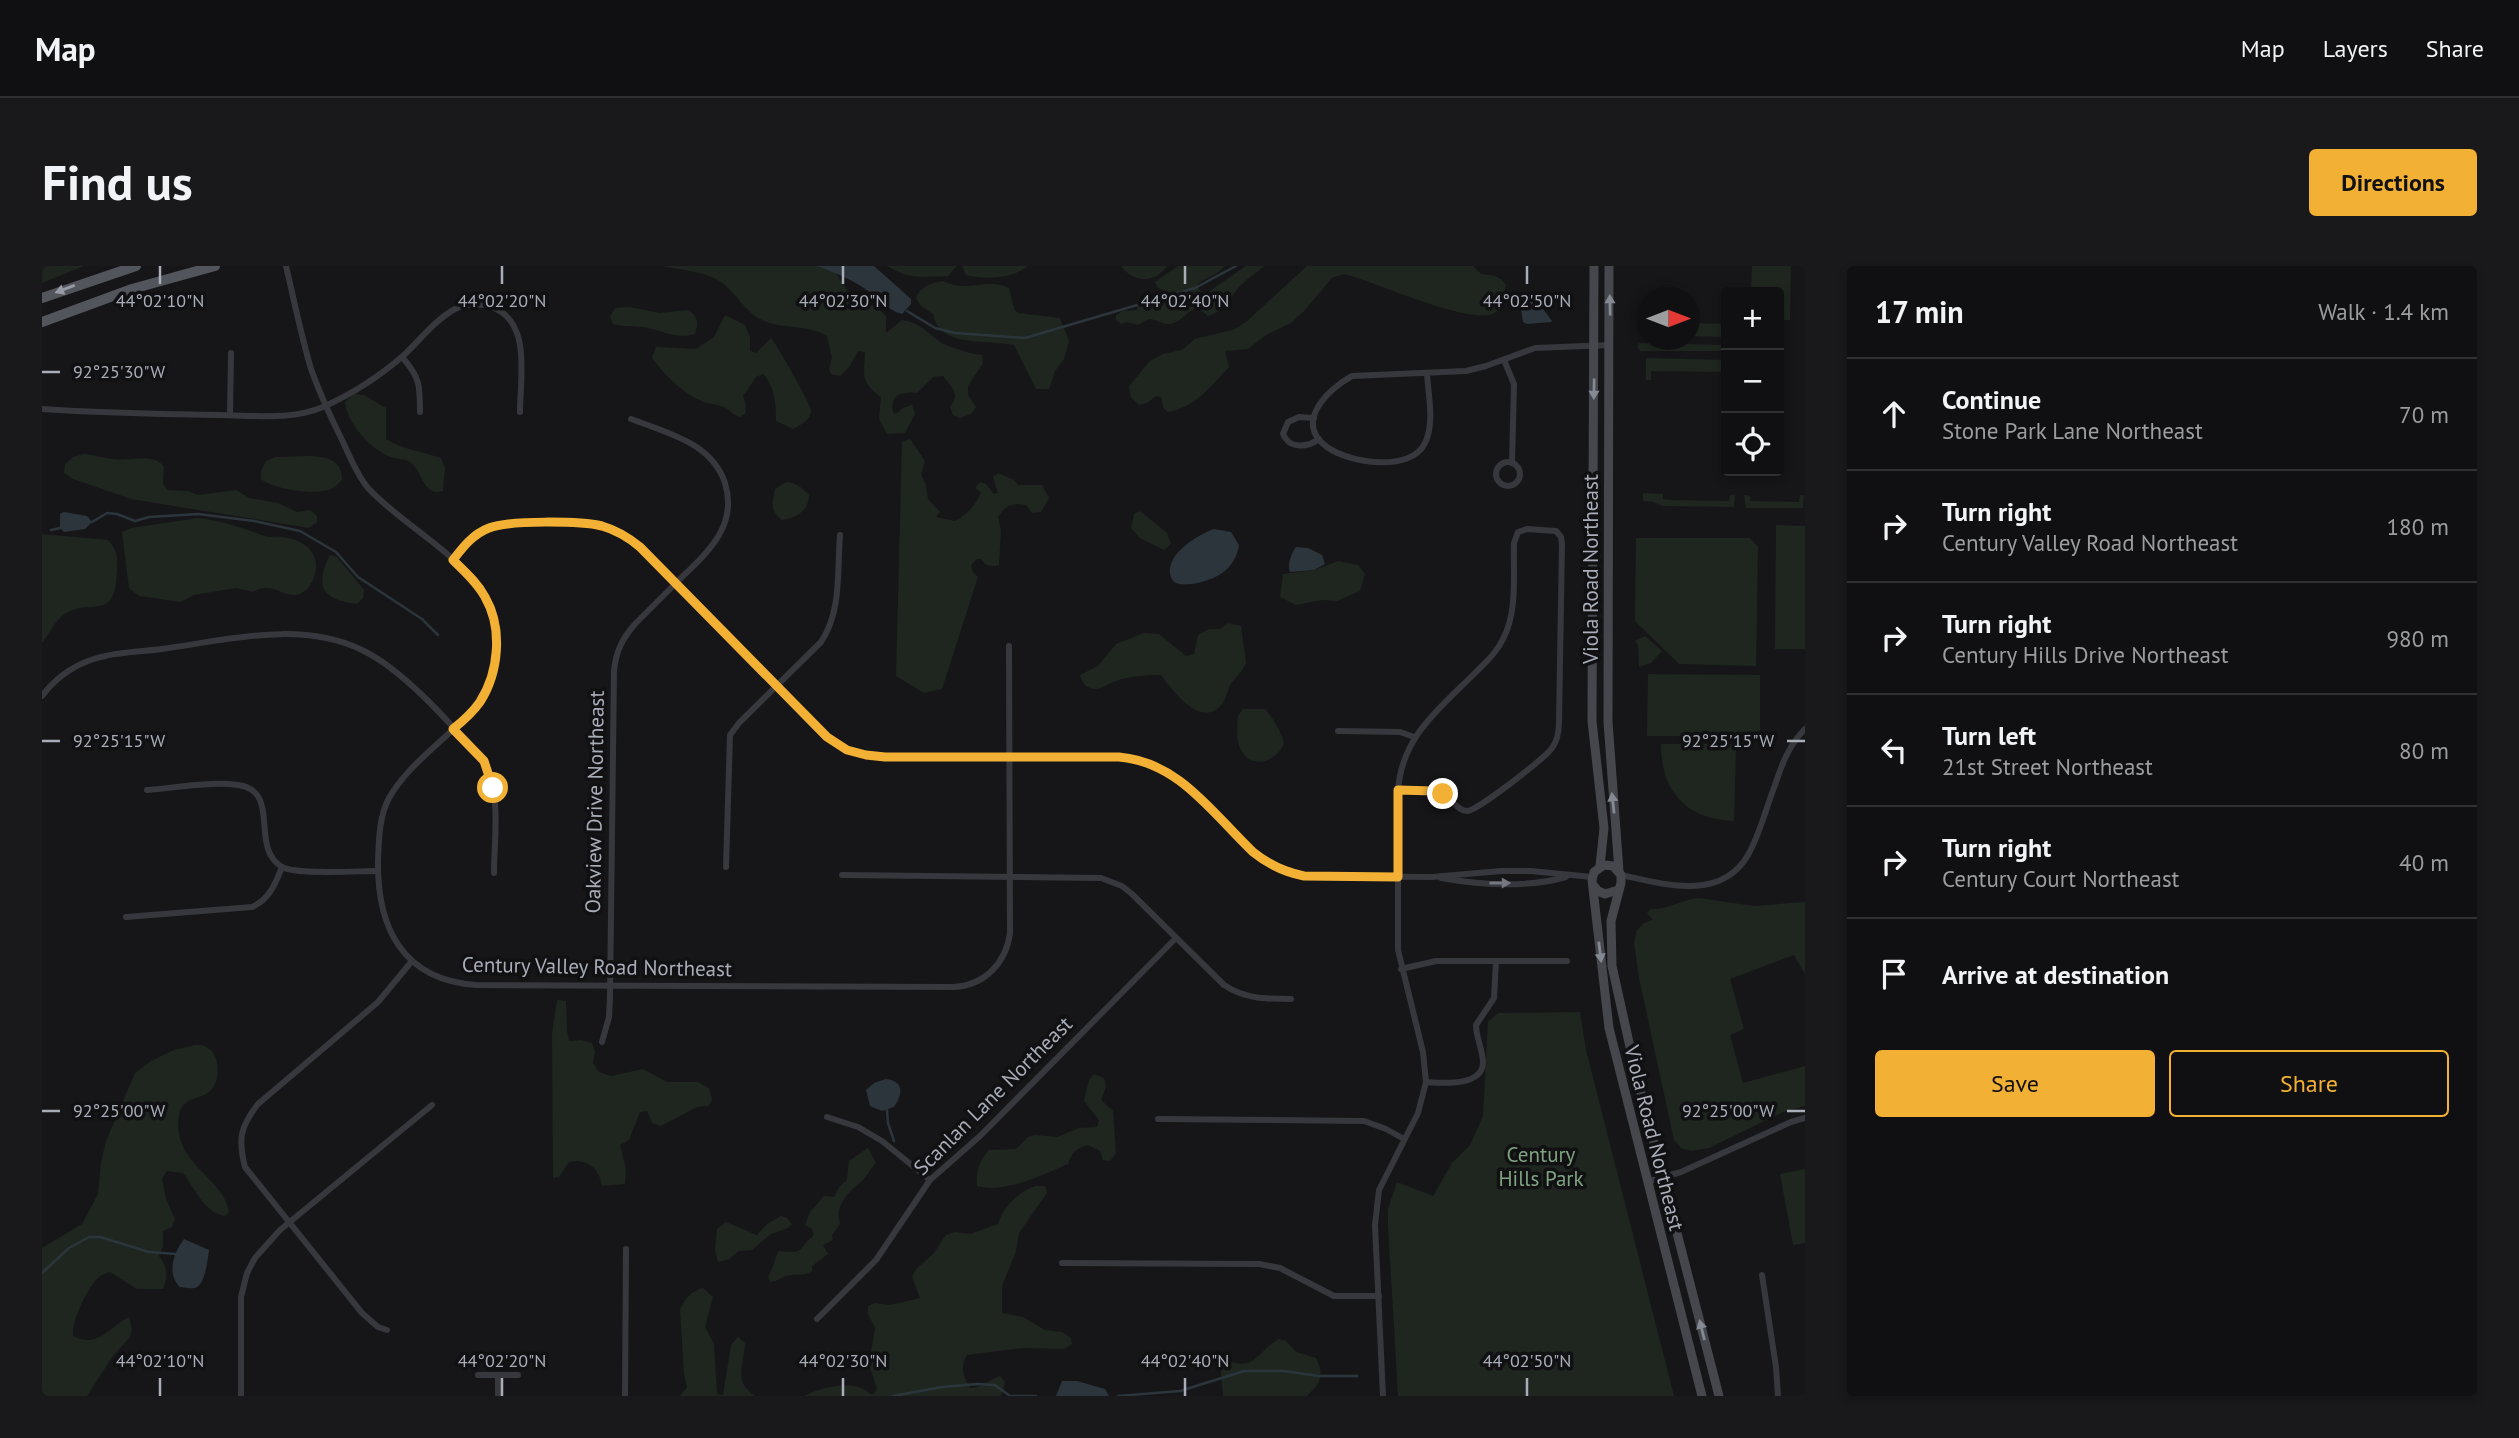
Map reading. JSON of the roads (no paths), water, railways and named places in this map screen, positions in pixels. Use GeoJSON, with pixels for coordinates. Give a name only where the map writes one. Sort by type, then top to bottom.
{"type":"FeatureCollection","features":[{"type":"Feature","properties":{"kind":"main road"},"geometry":{"type":"LineString","coordinates":[[42,298],[135,266]]}},
{"type":"Feature","properties":{"kind":"main road"},"geometry":{"type":"LineString","coordinates":[[42,322],[132,289],[215,266]]}},
{"type":"Feature","properties":{"kind":"main road","name":"Viola Road Northeast"},"geometry":{"type":"LineString","coordinates":[[1594,266],[1592,722],[1604,828],[1600,866]]}},
{"type":"Feature","properties":{"kind":"main road","name":"Viola Road Northeast"},"geometry":{"type":"LineString","coordinates":[[1609,266],[1608,722],[1620,873]]}},
{"type":"Feature","properties":{"kind":"main road"},"geometry":{"type":"LineString","coordinates":[[1600,866],[1613,866],[1620,873],[1621,884],[1618,890],[1605,894],[1598,891],[1593,881],[1600,866]]}},
{"type":"Feature","properties":{"kind":"main road","name":"Viola Road Northeast"},"geometry":{"type":"LineString","coordinates":[[1593,881],[1609,1028],[1702,1396]]}},
{"type":"Feature","properties":{"kind":"main road","name":"Viola Road Northeast"},"geometry":{"type":"LineString","coordinates":[[1618,890],[1611,921],[1612,965],[1632,1055],[1719,1396]]}},
{"type":"Feature","properties":{"kind":"street","name":"Century Valley Road Northeast"},"geometry":{"type":"LineString","coordinates":[[286,266],[309,360],[326,406],[366,486],[470,577],[486,598],[494,622],[496,646],[485,694],[472,711],[403,779],[388,801],[379,834],[378,893],[384,917],[395,940],[412,961],[442,979],[464,985],[610,987],[971,985],[988,975],[1005,954],[1010,933],[1009,646]]}},
{"type":"Feature","properties":{"kind":"street"},"geometry":{"type":"LineString","coordinates":[[42,409],[108,414],[298,415],[326,406],[356,391],[402,357],[456,308],[474,304],[491,306],[510,317],[518,333],[521,345],[520,412]]}},
{"type":"Feature","properties":{"kind":"street"},"geometry":{"type":"LineString","coordinates":[[1427,373],[1430,417],[1428,433],[1425,443],[1416,454],[1406,460],[1357,460],[1326,447],[1318,439],[1314,418],[1322,399],[1352,376],[1466,371],[1535,348],[1610,345]]}},
{"type":"Feature","properties":{"kind":"street"},"geometry":{"type":"LineString","coordinates":[[230,415],[231,354]]}},
{"type":"Feature","properties":{"kind":"street"},"geometry":{"type":"LineString","coordinates":[[402,357],[415,372],[420,385],[420,412]]}},
{"type":"Feature","properties":{"kind":"street"},"geometry":{"type":"LineString","coordinates":[[1504,360],[1514,384],[1512,463]]}},
{"type":"Feature","properties":{"kind":"street"},"geometry":{"type":"LineString","coordinates":[[1314,418],[1299,417],[1288,422],[1283,434],[1284,439],[1295,446],[1304,446],[1318,439]]}},
{"type":"Feature","properties":{"kind":"street","name":"Oakview Drive Northeast"},"geometry":{"type":"LineString","coordinates":[[602,1042],[609,1017],[615,661],[619,646],[627,634],[718,540],[727,517],[727,492],[719,470],[697,447],[631,419]]}},
{"type":"Feature","properties":{"kind":"street"},"geometry":{"type":"LineString","coordinates":[[453,560],[473,537],[499,525],[588,524],[612,530],[632,540],[827,737],[856,753],[885,757],[1119,757],[1147,761],[1179,779],[1253,852],[1274,867],[1304,876],[1432,877],[1501,871],[1547,872],[1593,881]]}},
{"type":"Feature","properties":{"kind":"street"},"geometry":{"type":"LineString","coordinates":[[1383,1396],[1375,1225],[1377,1199],[1385,1176],[1421,1105],[1426,1082],[1423,1052],[1401,969],[1397,936],[1398,790],[1402,765],[1414,737],[1483,665],[1504,637],[1511,616],[1514,543],[1518,532],[1527,529],[1556,531],[1562,544],[1559,732],[1553,746],[1537,763],[1521,772],[1486,803],[1472,810],[1460,809],[1450,798],[1440,793],[1398,790]]}},
{"type":"Feature","properties":{"kind":"street"},"geometry":{"type":"LineString","coordinates":[[726,867],[730,735],[821,642],[832,622],[840,535]]}},
{"type":"Feature","properties":{"kind":"street"},"geometry":{"type":"LineString","coordinates":[[42,696],[64,674],[101,657],[265,635],[299,634],[333,639],[373,656],[403,677],[484,761],[492,779],[495,797],[494,873]]}},
{"type":"Feature","properties":{"kind":"street"},"geometry":{"type":"LineString","coordinates":[[1620,873],[1695,887],[1718,881],[1734,872],[1752,847],[1784,761],[1797,737],[1805,729]]}},
{"type":"Feature","properties":{"kind":"street"},"geometry":{"type":"LineString","coordinates":[[1338,731],[1400,732],[1414,737]]}},
{"type":"Feature","properties":{"kind":"street"},"geometry":{"type":"LineString","coordinates":[[147,790],[228,784],[249,788],[262,802],[265,843],[269,853],[282,867],[299,871],[378,871]]}},
{"type":"Feature","properties":{"kind":"street"},"geometry":{"type":"LineString","coordinates":[[126,918],[252,907],[268,896],[282,867]]}},
{"type":"Feature","properties":{"kind":"street"},"geometry":{"type":"LineString","coordinates":[[842,875],[1093,876],[1112,881],[1132,894],[1234,992],[1254,998],[1291,999]]}},
{"type":"Feature","properties":{"kind":"street"},"geometry":{"type":"LineString","coordinates":[[1432,877],[1485,883],[1531,883],[1569,876]]}},
{"type":"Feature","properties":{"kind":"street","name":"Scanlan Lane Northeast"},"geometry":{"type":"LineString","coordinates":[[817,1319],[876,1260],[930,1180],[980,1136],[1176,938]]}},
{"type":"Feature","properties":{"kind":"street"},"geometry":{"type":"LineString","coordinates":[[387,1330],[362,1314],[245,1167],[240,1148],[246,1120],[258,1104],[378,1002],[412,961]]}},
{"type":"Feature","properties":{"kind":"street"},"geometry":{"type":"LineString","coordinates":[[1401,969],[1436,961],[1567,961]]}},
{"type":"Feature","properties":{"kind":"street"},"geometry":{"type":"LineString","coordinates":[[1426,1082],[1457,1082],[1475,1076],[1482,1069],[1476,1025],[1496,994],[1496,961]]}},
{"type":"Feature","properties":{"kind":"street"},"geometry":{"type":"LineString","coordinates":[[241,1396],[240,1310],[247,1273],[264,1247],[289,1223],[432,1105]]}},
{"type":"Feature","properties":{"kind":"street"},"geometry":{"type":"LineString","coordinates":[[827,1117],[859,1127],[882,1141],[930,1180]]}},
{"type":"Feature","properties":{"kind":"street"},"geometry":{"type":"LineString","coordinates":[[1647,1182],[1682,1172],[1805,1118]]}},
{"type":"Feature","properties":{"kind":"street"},"geometry":{"type":"LineString","coordinates":[[1158,1119],[1364,1121],[1404,1139]]}},
{"type":"Feature","properties":{"kind":"street"},"geometry":{"type":"LineString","coordinates":[[625,1396],[626,1249]]}},
{"type":"Feature","properties":{"kind":"street"},"geometry":{"type":"LineString","coordinates":[[1062,1263],[1259,1264],[1280,1268],[1334,1296],[1378,1296]]}},
{"type":"Feature","properties":{"kind":"street"},"geometry":{"type":"LineString","coordinates":[[1762,1275],[1778,1396]]}},
{"type":"Feature","properties":{"kind":"street"},"geometry":{"type":"LineString","coordinates":[[478,1375],[518,1375]]}},
{"type":"Feature","properties":{"kind":"street"},"geometry":{"type":"LineString","coordinates":[[498,1375],[498,1396]]}},
{"type":"Feature","properties":{"kind":"waterway"},"geometry":{"type":"LineString","coordinates":[[907,311],[935,328],[955,333],[1025,338],[1195,288],[1236,266]]}},
{"type":"Feature","properties":{"kind":"waterway"},"geometry":{"type":"LineString","coordinates":[[92,522],[107,513],[135,521],[149,517],[198,514],[254,521],[300,531],[336,552],[358,577],[422,619],[438,635]]}},
{"type":"Feature","properties":{"kind":"waterway"},"geometry":{"type":"LineString","coordinates":[[51,530],[60,528]]}},
{"type":"Feature","properties":{"kind":"waterway"},"geometry":{"type":"LineString","coordinates":[[887,1110],[894,1141]]}},
{"type":"Feature","properties":{"kind":"waterway"},"geometry":{"type":"LineString","coordinates":[[42,1273],[69,1248],[89,1237],[100,1237],[149,1252],[176,1254]]}},
{"type":"Feature","properties":{"kind":"waterway"},"geometry":{"type":"LineString","coordinates":[[1118,1396],[1180,1391],[1244,1371],[1357,1376]]}},
{"type":"Feature","properties":{"kind":"waterway"},"geometry":{"type":"LineString","coordinates":[[893,1396],[977,1384],[995,1385],[1010,1396],[1036,1396]]}},
{"type":"Feature","properties":{"kind":"park label","name":"Century Hills Park"},"geometry":{"type":"Point","coordinates":[1541,1167]}}]}
